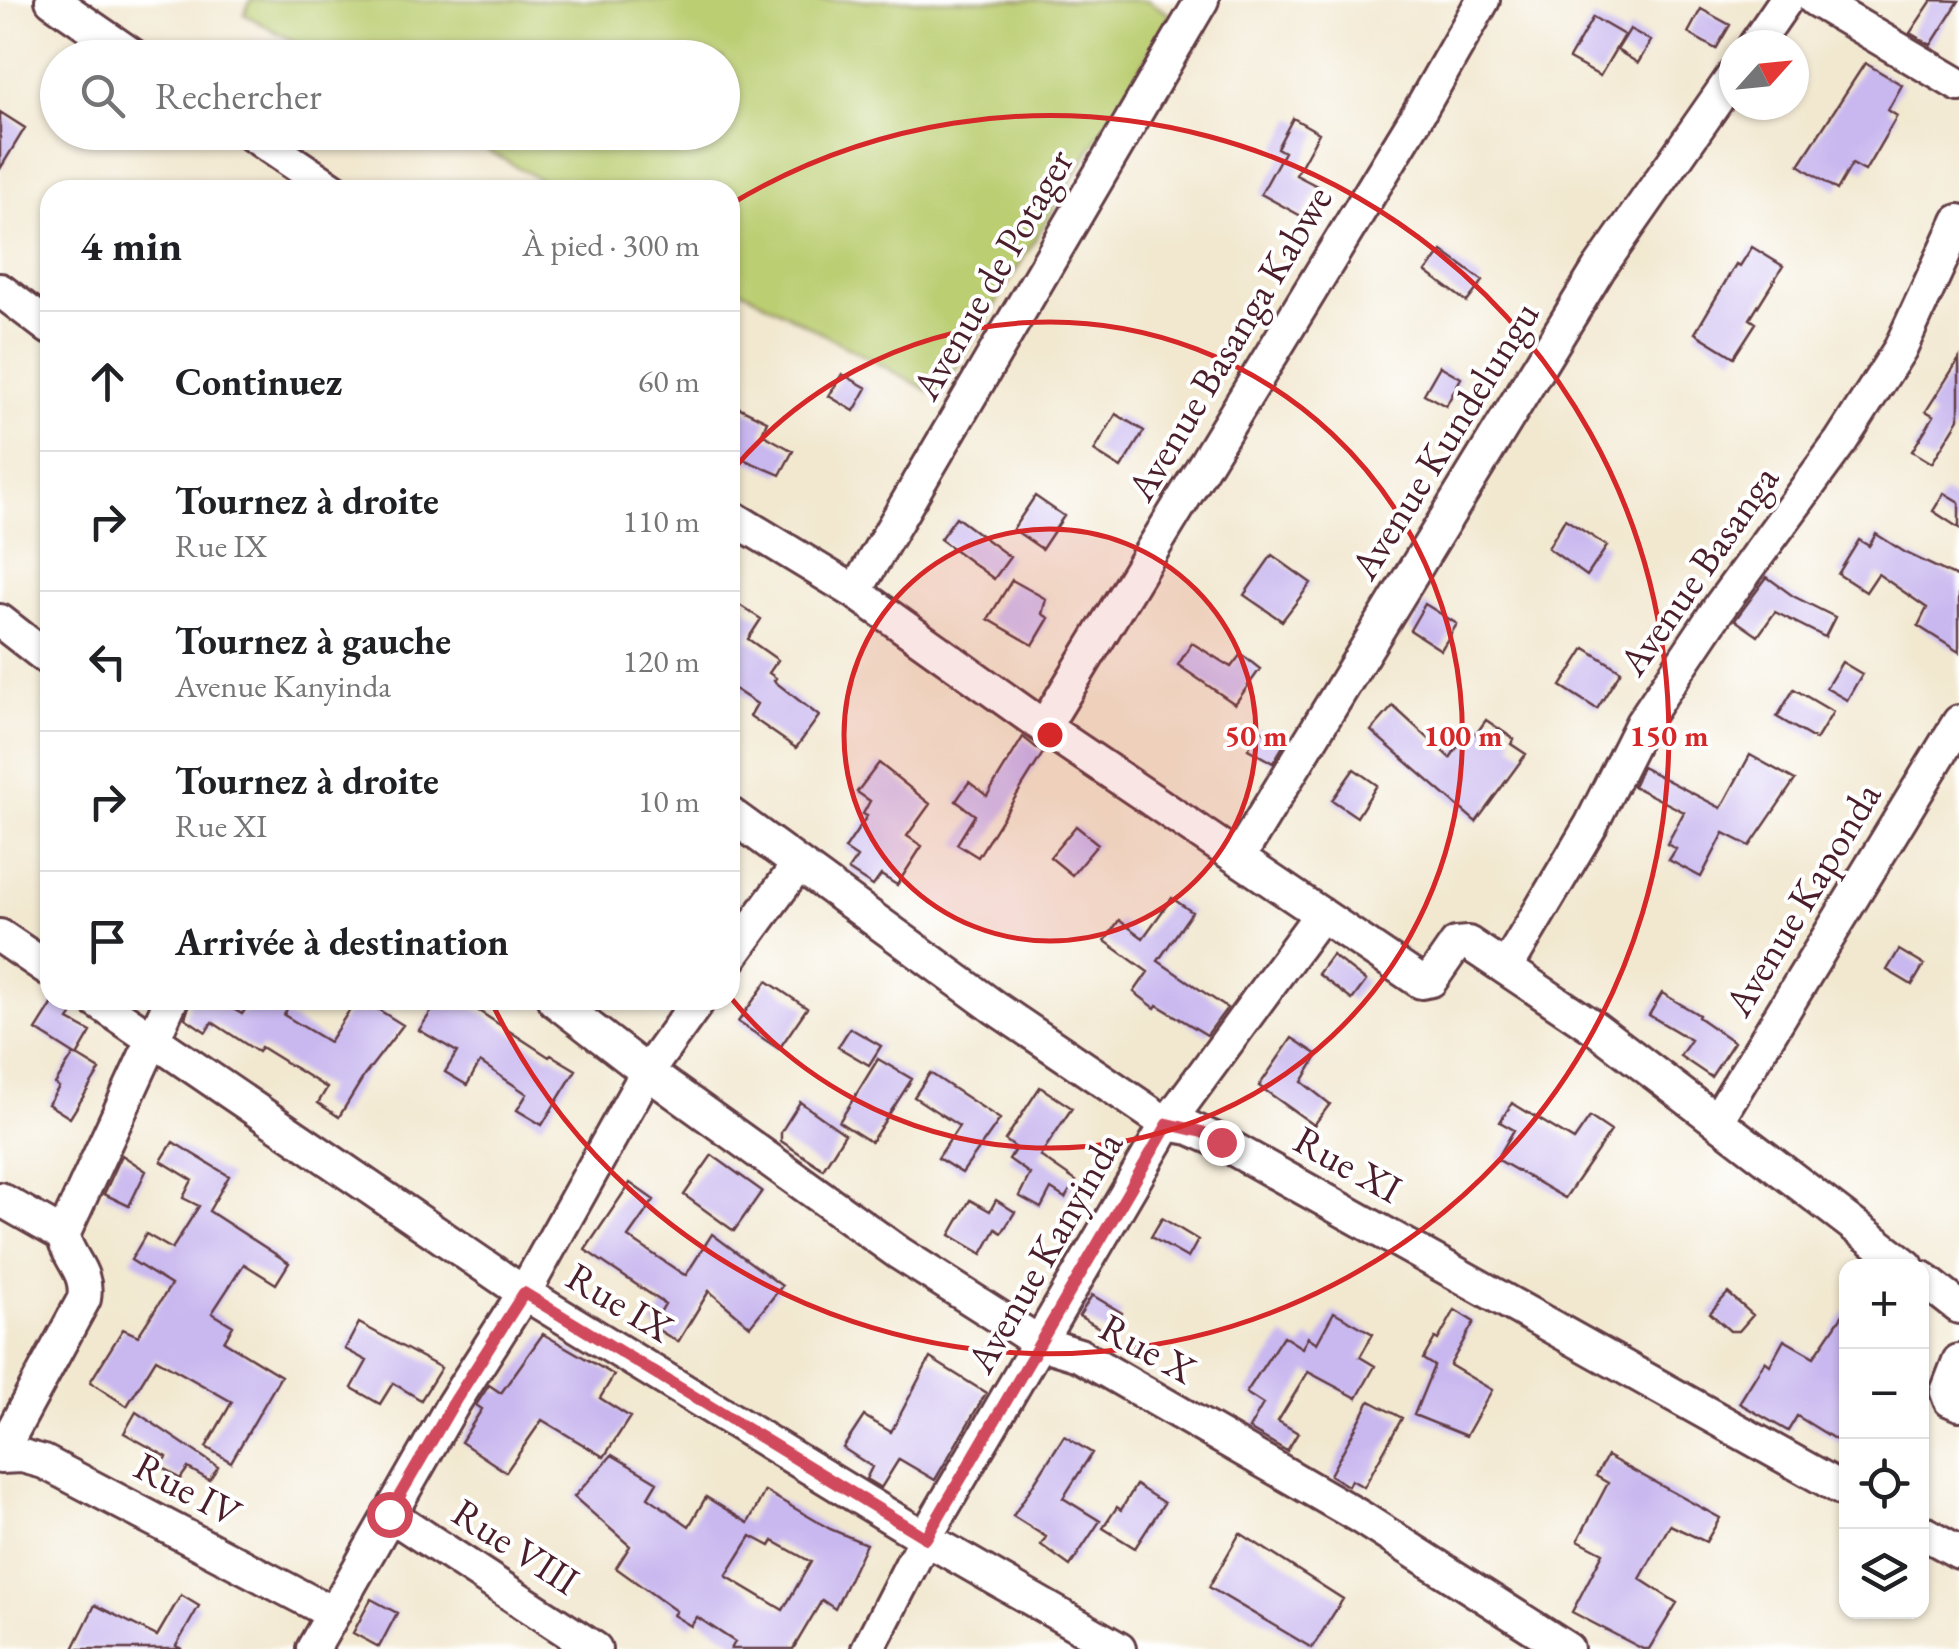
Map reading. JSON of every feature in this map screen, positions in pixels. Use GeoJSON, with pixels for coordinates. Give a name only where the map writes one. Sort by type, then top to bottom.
{"type":"FeatureCollection","features":[{"type":"Feature","properties":{"kind":"street"},"geometry":{"type":"LineString","coordinates":[[52,0],[110,40]]}},
{"type":"Feature","properties":{"kind":"street","name":"Avenue de Potager"},"geometry":{"type":"LineString","coordinates":[[856,592],[1202,0]]}},
{"type":"Feature","properties":{"kind":"street","name":"Avenue Basanga Kabwe"},"geometry":{"type":"LineString","coordinates":[[1044,728],[1483,0]]}},
{"type":"Feature","properties":{"kind":"street"},"geometry":{"type":"LineString","coordinates":[[1765,30],[1786,0]]}},
{"type":"Feature","properties":{"kind":"street"},"geometry":{"type":"LineString","coordinates":[[1814,0],[1959,85]]}},
{"type":"Feature","properties":{"kind":"street","name":"Avenue Kundelungu"},"geometry":{"type":"LineString","coordinates":[[1238,858],[1598,270],[1719,97]]}},
{"type":"Feature","properties":{"kind":"street"},"geometry":{"type":"LineString","coordinates":[[275,150],[319,180]]}},
{"type":"Feature","properties":{"kind":"street","name":"Avenue Basanga"},"geometry":{"type":"LineString","coordinates":[[1506,968],[1591,826],[1642,723],[1721,605],[1841,441],[1900,349],[1959,221]]}},
{"type":"Feature","properties":{"kind":"street"},"geometry":{"type":"LineString","coordinates":[[0,290],[40,320]]}},
{"type":"Feature","properties":{"kind":"street"},"geometry":{"type":"LineString","coordinates":[[740,522],[856,592],[1044,728],[1422,982],[1431,980],[1452,949],[1462,942],[1506,968],[1594,1028],[1898,1259]]}},
{"type":"Feature","properties":{"kind":"street"},"geometry":{"type":"LineString","coordinates":[[0,621],[40,652]]}},
{"type":"Feature","properties":{"kind":"street","name":"Avenue Kaponda"},"geometry":{"type":"LineString","coordinates":[[1717,1120],[1959,722]]}},
{"type":"Feature","properties":{"kind":"street","name":"Rue XI"},"geometry":{"type":"LineString","coordinates":[[740,822],[994,1007],[1168,1124],[1202,1132],[1221,1142],[1839,1488]]}},
{"type":"Feature","properties":{"kind":"street"},"geometry":{"type":"LineString","coordinates":[[740,944],[798,865]]}},
{"type":"Feature","properties":{"kind":"street","name":"Avenue Kanyinda"},"geometry":{"type":"LineString","coordinates":[[868,1649],[926,1538],[1168,1124],[1321,914]]}},
{"type":"Feature","properties":{"kind":"street"},"geometry":{"type":"LineString","coordinates":[[0,936],[40,963]]}},
{"type":"Feature","properties":{"kind":"street","name":"Rue IX"},"geometry":{"type":"LineString","coordinates":[[110,1010],[524,1293],[926,1538],[1119,1649]]}},
{"type":"Feature","properties":{"kind":"street"},"geometry":{"type":"LineString","coordinates":[[0,1456],[84,1299],[82,1272],[65,1244],[64,1235],[166,1010]]}},
{"type":"Feature","properties":{"kind":"street","name":"Rue X"},"geometry":{"type":"LineString","coordinates":[[567,1010],[898,1253],[1040,1344],[1079,1355],[1360,1517],[1567,1649]]}},
{"type":"Feature","properties":{"kind":"street"},"geometry":{"type":"LineString","coordinates":[[314,1649],[453,1404],[524,1293],[647,1072],[693,1010]]}},
{"type":"Feature","properties":{"kind":"street"},"geometry":{"type":"LineString","coordinates":[[0,1199],[64,1235]]}},
{"type":"Feature","properties":{"kind":"street"},"geometry":{"type":"LineString","coordinates":[[1929,1283],[1959,1307]]}},
{"type":"Feature","properties":{"kind":"street"},"geometry":{"type":"LineString","coordinates":[[1954,1402],[1946,1392],[1959,1361]]}},
{"type":"Feature","properties":{"kind":"street","name":"Rue IV"},"geometry":{"type":"LineString","coordinates":[[0,1456],[44,1462],[332,1613]]}},
{"type":"Feature","properties":{"kind":"street","name":"Rue VIII"},"geometry":{"type":"LineString","coordinates":[[389,1514],[595,1649]]}},
{"type":"Feature","properties":{"kind":"street"},"geometry":{"type":"LineString","coordinates":[[1929,1536],[1959,1552]]}},
{"type":"Feature","properties":{"kind":"green space"},"geometry":{"type":"Polygon","coordinates":[[[251,0],[1147,0],[1172,16],[939,396],[740,289],[740,180],[541,180],[487,150],[740,150],[740,40],[291,40],[244,14],[251,0]]]}},
{"type":"Feature","properties":{"kind":"building"},"geometry":{"type":"Polygon","coordinates":[[[1932,0],[1959,1],[1931,45],[1910,33],[1932,0]]]}},
{"type":"Feature","properties":{"kind":"building"},"geometry":{"type":"Polygon","coordinates":[[[1701,9],[1730,25],[1727,30],[1719,30],[1716,49],[1688,33],[1701,9]]]}},
{"type":"Feature","properties":{"kind":"building"},"geometry":{"type":"Polygon","coordinates":[[[1593,17],[1624,35],[1600,76],[1569,59],[1593,17]]]}},
{"type":"Feature","properties":{"kind":"building"},"geometry":{"type":"Polygon","coordinates":[[[1630,29],[1651,41],[1638,63],[1617,50],[1630,29]]]}},
{"type":"Feature","properties":{"kind":"building"},"geometry":{"type":"Polygon","coordinates":[[[1865,63],[1902,85],[1888,110],[1897,116],[1865,171],[1852,164],[1837,190],[1799,165],[1865,63]]]}},
{"type":"Feature","properties":{"kind":"building"},"geometry":{"type":"Polygon","coordinates":[[[0,112],[25,128],[0,169],[0,112]]]}},
{"type":"Feature","properties":{"kind":"building"},"geometry":{"type":"Polygon","coordinates":[[[1293,118],[1319,133],[1296,175],[1319,187],[1303,217],[1261,194],[1284,152],[1277,148],[1293,118]]]}},
{"type":"Feature","properties":{"kind":"building"},"geometry":{"type":"Polygon","coordinates":[[[1752,247],[1783,266],[1750,319],[1756,323],[1734,357],[1695,333],[1736,264],[1740,266],[1752,247]]]}},
{"type":"Feature","properties":{"kind":"building"},"geometry":{"type":"Polygon","coordinates":[[[1442,251],[1483,281],[1467,302],[1426,272],[1442,251]]]}},
{"type":"Feature","properties":{"kind":"building"},"geometry":{"type":"Polygon","coordinates":[[[1959,359],[1959,419],[1932,463],[1912,451],[1934,416],[1926,411],[1959,359]]]}},
{"type":"Feature","properties":{"kind":"building"},"geometry":{"type":"Polygon","coordinates":[[[1440,366],[1461,378],[1446,406],[1424,394],[1440,366]]]}},
{"type":"Feature","properties":{"kind":"building"},"geometry":{"type":"Polygon","coordinates":[[[842,374],[867,388],[854,411],[829,396],[842,374]]]}},
{"type":"Feature","properties":{"kind":"building"},"geometry":{"type":"Polygon","coordinates":[[[740,408],[767,421],[762,434],[793,451],[780,475],[740,458],[740,408]]]}},
{"type":"Feature","properties":{"kind":"building"},"geometry":{"type":"Polygon","coordinates":[[[1116,414],[1144,431],[1121,468],[1094,451],[1116,414]]]}},
{"type":"Feature","properties":{"kind":"building"},"geometry":{"type":"Polygon","coordinates":[[[1944,493],[1959,502],[1959,528],[1933,511],[1944,493]]]}},
{"type":"Feature","properties":{"kind":"building"},"geometry":{"type":"Polygon","coordinates":[[[1035,496],[1064,516],[1042,549],[1013,529],[1035,496]]]}},
{"type":"Feature","properties":{"kind":"building"},"geometry":{"type":"Polygon","coordinates":[[[956,517],[1010,557],[994,579],[940,539],[956,517]]]}},
{"type":"Feature","properties":{"kind":"building"},"geometry":{"type":"Polygon","coordinates":[[[1565,519],[1607,546],[1587,576],[1548,548],[1565,519]]]}},
{"type":"Feature","properties":{"kind":"building"},"geometry":{"type":"Polygon","coordinates":[[[1876,534],[1959,578],[1959,652],[1918,626],[1927,608],[1878,574],[1866,592],[1838,574],[1859,540],[1869,546],[1876,534]]]}},
{"type":"Feature","properties":{"kind":"building"},"geometry":{"type":"Polygon","coordinates":[[[1272,555],[1311,583],[1282,621],[1244,595],[1272,555]]]}},
{"type":"Feature","properties":{"kind":"building"},"geometry":{"type":"Polygon","coordinates":[[[1767,577],[1793,596],[1835,617],[1825,637],[1775,612],[1758,636],[1735,620],[1767,577]]]}},
{"type":"Feature","properties":{"kind":"building"},"geometry":{"type":"Polygon","coordinates":[[[1012,580],[1046,599],[1042,614],[1049,618],[1033,645],[988,619],[1012,580]]]}},
{"type":"Feature","properties":{"kind":"building"},"geometry":{"type":"Polygon","coordinates":[[[1425,604],[1457,624],[1441,650],[1410,630],[1425,604]]]}},
{"type":"Feature","properties":{"kind":"building"},"geometry":{"type":"Polygon","coordinates":[[[740,605],[761,619],[748,639],[778,660],[769,673],[776,678],[774,681],[819,716],[796,748],[750,716],[757,704],[740,693],[740,605]]]}},
{"type":"Feature","properties":{"kind":"building"},"geometry":{"type":"Polygon","coordinates":[[[1192,643],[1231,667],[1241,654],[1260,669],[1235,704],[1178,665],[1192,643]]]}},
{"type":"Feature","properties":{"kind":"building"},"geometry":{"type":"Polygon","coordinates":[[[1585,648],[1621,671],[1597,709],[1561,686],[1585,648]]]}},
{"type":"Feature","properties":{"kind":"building"},"geometry":{"type":"Polygon","coordinates":[[[1842,662],[1862,674],[1847,700],[1826,688],[1842,662]]]}},
{"type":"Feature","properties":{"kind":"building"},"geometry":{"type":"Polygon","coordinates":[[[1794,689],[1833,712],[1816,740],[1777,717],[1794,689]]]}},
{"type":"Feature","properties":{"kind":"building"},"geometry":{"type":"Polygon","coordinates":[[[1393,706],[1450,758],[1469,729],[1476,734],[1486,720],[1514,739],[1511,744],[1526,754],[1476,822],[1371,731],[1393,706]]]}},
{"type":"Feature","properties":{"kind":"building"},"geometry":{"type":"Polygon","coordinates":[[[1259,729],[1285,743],[1273,763],[1248,749],[1259,729]]]}},
{"type":"Feature","properties":{"kind":"building"},"geometry":{"type":"Polygon","coordinates":[[[1023,737],[1043,753],[978,857],[957,844],[975,815],[956,801],[969,782],[987,796],[1023,737]]]}},
{"type":"Feature","properties":{"kind":"building"},"geometry":{"type":"Polygon","coordinates":[[[1750,755],[1795,780],[1750,846],[1724,833],[1701,877],[1669,860],[1676,849],[1667,844],[1684,812],[1633,786],[1642,767],[1721,808],[1750,755]]]}},
{"type":"Feature","properties":{"kind":"building"},"geometry":{"type":"Polygon","coordinates":[[[879,763],[930,804],[907,836],[922,846],[897,885],[881,875],[873,886],[848,870],[857,857],[845,849],[867,816],[863,814],[870,801],[857,792],[879,763]]]}},
{"type":"Feature","properties":{"kind":"building"},"geometry":{"type":"Polygon","coordinates":[[[1354,769],[1377,785],[1357,817],[1332,800],[1354,769]]]}},
{"type":"Feature","properties":{"kind":"building"},"geometry":{"type":"Polygon","coordinates":[[[1076,826],[1098,844],[1072,875],[1050,857],[1076,826]]]}},
{"type":"Feature","properties":{"kind":"building"},"geometry":{"type":"Polygon","coordinates":[[[1172,898],[1192,912],[1158,961],[1227,1008],[1207,1035],[1157,1005],[1155,1008],[1134,992],[1148,972],[1105,941],[1119,920],[1143,938],[1172,898]]]}},
{"type":"Feature","properties":{"kind":"building"},"geometry":{"type":"Polygon","coordinates":[[[1899,950],[1924,965],[1912,985],[1887,970],[1899,950]]]}},
{"type":"Feature","properties":{"kind":"building"},"geometry":{"type":"Polygon","coordinates":[[[1332,955],[1366,981],[1352,1000],[1318,974],[1332,955]]]}},
{"type":"Feature","properties":{"kind":"building"},"geometry":{"type":"Polygon","coordinates":[[[767,981],[807,1008],[779,1049],[738,1022],[767,981]]]}},
{"type":"Feature","properties":{"kind":"building"},"geometry":{"type":"Polygon","coordinates":[[[1662,993],[1734,1042],[1711,1077],[1680,1056],[1691,1040],[1649,1015],[1662,993]]]}},
{"type":"Feature","properties":{"kind":"building"},"geometry":{"type":"Polygon","coordinates":[[[49,1010],[73,1010],[69,1020],[91,1032],[77,1056],[36,1030],[49,1010]]]}},
{"type":"Feature","properties":{"kind":"building"},"geometry":{"type":"Polygon","coordinates":[[[188,1010],[235,1010],[242,1014],[245,1010],[286,1010],[284,1015],[329,1042],[350,1010],[379,1010],[403,1025],[339,1117],[318,1103],[327,1088],[261,1047],[258,1052],[212,1022],[206,1032],[185,1018],[188,1010]]]}},
{"type":"Feature","properties":{"kind":"building"},"geometry":{"type":"Polygon","coordinates":[[[432,1010],[477,1010],[576,1070],[542,1125],[517,1110],[527,1094],[480,1062],[467,1085],[445,1072],[457,1052],[419,1030],[432,1010]]]}},
{"type":"Feature","properties":{"kind":"building"},"geometry":{"type":"Polygon","coordinates":[[[850,1028],[881,1046],[869,1065],[838,1047],[850,1028]]]}},
{"type":"Feature","properties":{"kind":"building"},"geometry":{"type":"Polygon","coordinates":[[[1292,1038],[1318,1055],[1302,1082],[1330,1104],[1314,1125],[1259,1086],[1292,1038]]]}},
{"type":"Feature","properties":{"kind":"building"},"geometry":{"type":"Polygon","coordinates":[[[74,1054],[100,1070],[70,1118],[48,1104],[59,1087],[55,1084],[74,1054]]]}},
{"type":"Feature","properties":{"kind":"building"},"geometry":{"type":"Polygon","coordinates":[[[878,1059],[912,1079],[871,1142],[839,1122],[878,1059]]]}},
{"type":"Feature","properties":{"kind":"building"},"geometry":{"type":"Polygon","coordinates":[[[930,1073],[1000,1119],[962,1173],[938,1158],[959,1126],[914,1097],[930,1073]]]}},
{"type":"Feature","properties":{"kind":"building"},"geometry":{"type":"Polygon","coordinates":[[[1040,1087],[1072,1108],[1040,1156],[1076,1181],[1065,1198],[1051,1189],[1041,1208],[1019,1196],[1030,1174],[1009,1159],[1016,1148],[1005,1140],[1040,1087]]]}},
{"type":"Feature","properties":{"kind":"building"},"geometry":{"type":"Polygon","coordinates":[[[800,1102],[845,1134],[823,1169],[781,1141],[781,1132],[800,1102]]]}},
{"type":"Feature","properties":{"kind":"building"},"geometry":{"type":"Polygon","coordinates":[[[1512,1103],[1574,1140],[1590,1117],[1611,1131],[1565,1198],[1497,1159],[1514,1130],[1500,1122],[1512,1103]]]}},
{"type":"Feature","properties":{"kind":"building"},"geometry":{"type":"Polygon","coordinates":[[[173,1142],[229,1176],[209,1211],[289,1263],[276,1284],[244,1264],[212,1313],[233,1326],[224,1341],[281,1376],[231,1462],[206,1447],[232,1402],[156,1359],[127,1406],[90,1382],[123,1329],[138,1336],[171,1285],[131,1260],[146,1234],[172,1249],[199,1206],[183,1198],[192,1180],[161,1161],[173,1142]]]}},
{"type":"Feature","properties":{"kind":"building"},"geometry":{"type":"Polygon","coordinates":[[[122,1155],[146,1171],[129,1206],[104,1194],[122,1155]]]}},
{"type":"Feature","properties":{"kind":"building"},"geometry":{"type":"Polygon","coordinates":[[[712,1155],[762,1191],[734,1231],[684,1195],[712,1155]]]}},
{"type":"Feature","properties":{"kind":"building"},"geometry":{"type":"Polygon","coordinates":[[[630,1183],[654,1200],[628,1237],[686,1275],[712,1234],[782,1286],[750,1326],[709,1291],[678,1342],[652,1326],[665,1304],[585,1250],[630,1183]]]}},
{"type":"Feature","properties":{"kind":"building"},"geometry":{"type":"Polygon","coordinates":[[[970,1200],[990,1211],[996,1200],[1015,1212],[1002,1233],[996,1229],[982,1254],[950,1235],[970,1200]]]}},
{"type":"Feature","properties":{"kind":"building"},"geometry":{"type":"Polygon","coordinates":[[[1162,1218],[1198,1240],[1188,1258],[1151,1237],[1162,1218]]]}},
{"type":"Feature","properties":{"kind":"building"},"geometry":{"type":"Polygon","coordinates":[[[1728,1293],[1753,1315],[1739,1331],[1730,1331],[1710,1313],[1728,1293]]]}},
{"type":"Feature","properties":{"kind":"building"},"geometry":{"type":"Polygon","coordinates":[[[1092,1295],[1122,1313],[1110,1334],[1079,1316],[1092,1295]]]}},
{"type":"Feature","properties":{"kind":"building"},"geometry":{"type":"Polygon","coordinates":[[[1455,1310],[1474,1322],[1450,1365],[1492,1390],[1466,1436],[1414,1415],[1434,1366],[1423,1359],[1455,1310]]]}},
{"type":"Feature","properties":{"kind":"building"},"geometry":{"type":"Polygon","coordinates":[[[1334,1312],[1373,1334],[1360,1357],[1375,1366],[1357,1398],[1308,1372],[1278,1421],[1298,1433],[1287,1451],[1249,1429],[1263,1404],[1246,1393],[1283,1336],[1302,1348],[1308,1337],[1317,1343],[1334,1312]]]}},
{"type":"Feature","properties":{"kind":"building"},"geometry":{"type":"Polygon","coordinates":[[[1839,1320],[1839,1442],[1797,1416],[1788,1431],[1739,1403],[1765,1361],[1770,1365],[1784,1340],[1814,1357],[1839,1320]]]}},
{"type":"Feature","properties":{"kind":"building"},"geometry":{"type":"Polygon","coordinates":[[[359,1323],[441,1368],[421,1400],[393,1383],[380,1404],[352,1388],[367,1361],[345,1349],[359,1323]]]}},
{"type":"Feature","properties":{"kind":"building"},"geometry":{"type":"Polygon","coordinates":[[[543,1334],[614,1375],[600,1398],[630,1417],[604,1457],[542,1420],[506,1472],[461,1442],[482,1409],[476,1405],[489,1385],[501,1393],[543,1334]]]}},
{"type":"Feature","properties":{"kind":"building"},"geometry":{"type":"Polygon","coordinates":[[[930,1358],[986,1393],[935,1480],[899,1459],[881,1488],[866,1479],[872,1467],[843,1448],[864,1416],[891,1432],[930,1358]]]}},
{"type":"Feature","properties":{"kind":"building"},"geometry":{"type":"Polygon","coordinates":[[[1370,1401],[1402,1418],[1364,1487],[1351,1480],[1348,1486],[1330,1475],[1370,1401]]]}},
{"type":"Feature","properties":{"kind":"building"},"geometry":{"type":"Polygon","coordinates":[[[136,1412],[218,1467],[209,1480],[188,1468],[180,1479],[161,1466],[167,1457],[124,1433],[136,1412]]]}},
{"type":"Feature","properties":{"kind":"building"},"geometry":{"type":"Polygon","coordinates":[[[1064,1436],[1092,1453],[1063,1498],[1100,1521],[1070,1566],[1041,1545],[1046,1537],[1013,1516],[1064,1436]]]}},
{"type":"Feature","properties":{"kind":"building"},"geometry":{"type":"Polygon","coordinates":[[[612,1455],[657,1482],[648,1497],[689,1526],[706,1497],[748,1523],[765,1491],[830,1529],[866,1544],[835,1609],[822,1600],[793,1649],[731,1649],[735,1642],[697,1617],[691,1626],[673,1615],[676,1611],[616,1568],[630,1546],[574,1497],[612,1455]],[[751,1536],[726,1576],[783,1610],[811,1562],[773,1541],[770,1546],[751,1536]]]}},
{"type":"Feature","properties":{"kind":"building"},"geometry":{"type":"Polygon","coordinates":[[[1607,1456],[1720,1518],[1706,1542],[1670,1525],[1640,1579],[1677,1603],[1649,1649],[1572,1612],[1603,1553],[1578,1540],[1608,1483],[1596,1476],[1607,1456]]]}},
{"type":"Feature","properties":{"kind":"building"},"geometry":{"type":"Polygon","coordinates":[[[1136,1485],[1164,1503],[1135,1548],[1103,1528],[1117,1507],[1121,1510],[1136,1485]]]}},
{"type":"Feature","properties":{"kind":"building"},"geometry":{"type":"Polygon","coordinates":[[[1240,1533],[1343,1599],[1312,1648],[1209,1587],[1240,1533]]]}},
{"type":"Feature","properties":{"kind":"building"},"geometry":{"type":"Polygon","coordinates":[[[181,1595],[199,1606],[176,1646],[182,1649],[73,1649],[95,1605],[157,1636],[181,1595]]]}},
{"type":"Feature","properties":{"kind":"building"},"geometry":{"type":"Polygon","coordinates":[[[371,1599],[397,1613],[379,1647],[353,1633],[371,1599]]]}},
{"type":"Feature","properties":{"kind":"route"},"geometry":{"type":"LineString","coordinates":[[389,1514],[524,1293],[926,1538],[1168,1124],[1202,1132],[1221,1142]]}}]}
